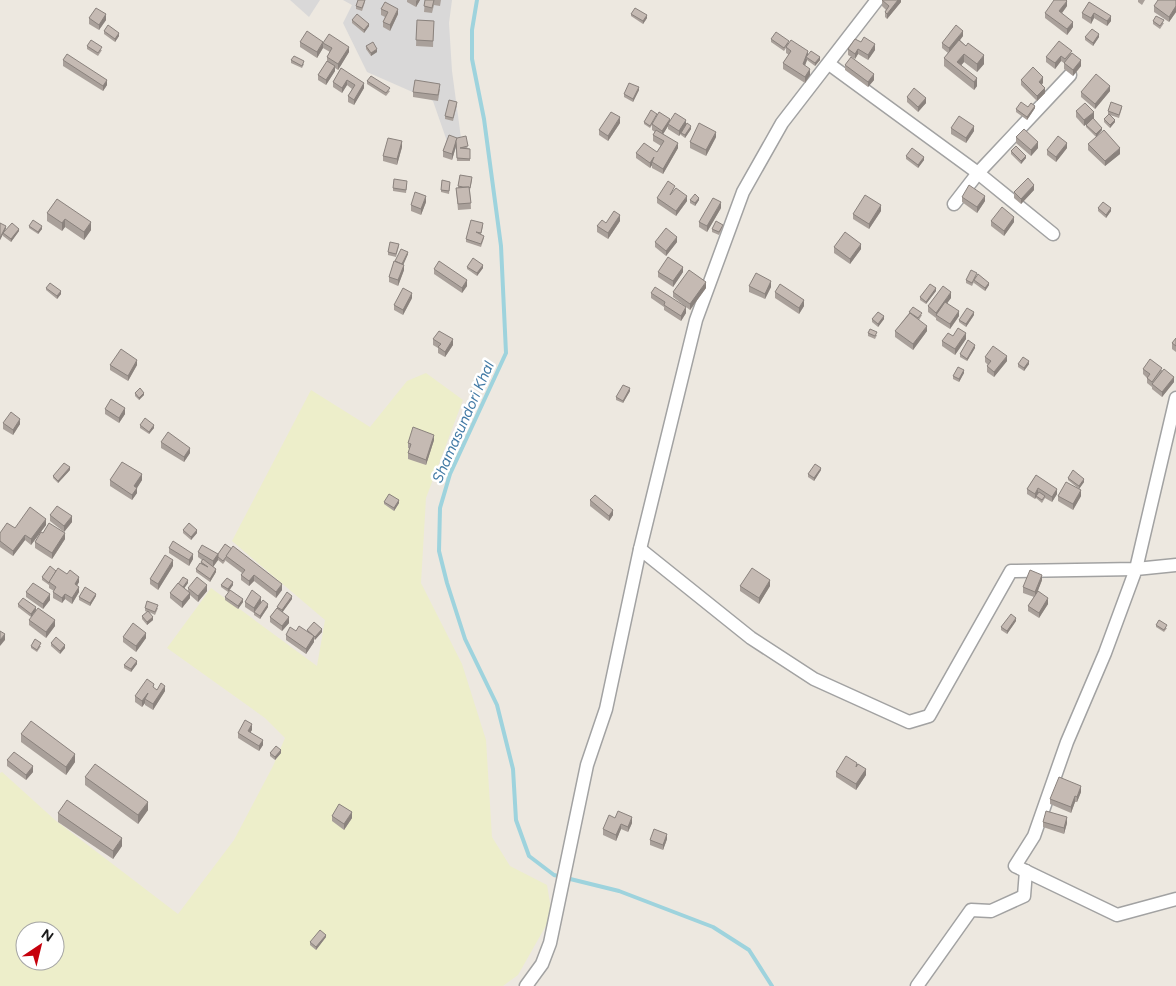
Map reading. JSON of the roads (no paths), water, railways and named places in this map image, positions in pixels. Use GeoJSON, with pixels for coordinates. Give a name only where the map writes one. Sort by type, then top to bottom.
{"type":"FeatureCollection","features":[{"type":"Feature","properties":{"kind":"street"},"geometry":{"type":"LineString","coordinates":[[526,986],[542,964],[550,943],[587,765],[606,709],[640,549],[696,320],[743,192],[782,124],[877,0]]}},
{"type":"Feature","properties":{"kind":"street"},"geometry":{"type":"LineString","coordinates":[[829,64],[978,173],[1052,234]]}},
{"type":"Feature","properties":{"kind":"street"},"geometry":{"type":"LineString","coordinates":[[954,204],[978,173],[1070,75]]}},
{"type":"Feature","properties":{"kind":"street"},"geometry":{"type":"LineString","coordinates":[[1176,398],[1136,569],[1105,653],[1068,742],[1034,836],[1015,866],[1117,915],[1176,899]]}},
{"type":"Feature","properties":{"kind":"street"},"geometry":{"type":"LineString","coordinates":[[640,549],[751,638],[814,679],[908,722],[929,716],[1011,571],[1136,569],[1176,565]]}},
{"type":"Feature","properties":{"kind":"street"},"geometry":{"type":"LineString","coordinates":[[917,986],[972,910],[991,911],[1024,896],[1026,871]]}},
{"type":"Feature","properties":{"kind":"waterway","name":"Shamasundori Khal"},"geometry":{"type":"LineString","coordinates":[[477,0],[472,30],[472,59],[484,119],[501,246],[506,353],[450,474],[440,508],[439,551],[465,639],[497,705],[513,769],[516,820],[529,856],[554,875],[619,891],[713,927],[749,950],[772,986]]}}]}
